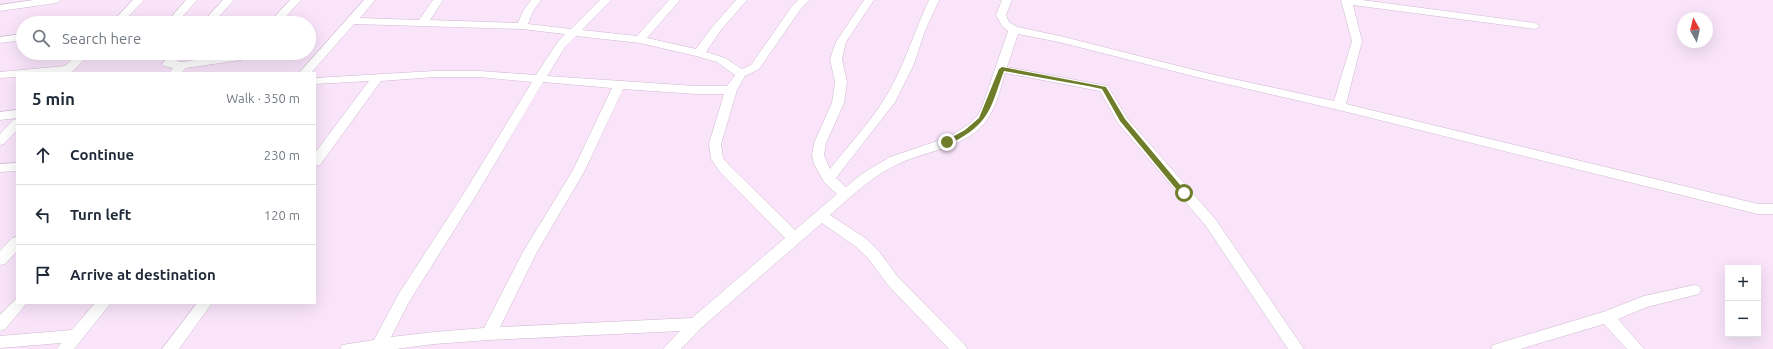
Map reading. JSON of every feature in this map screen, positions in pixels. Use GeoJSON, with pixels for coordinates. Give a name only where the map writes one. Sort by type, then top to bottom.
{"type":"FeatureCollection","features":[{"type":"Feature","properties":{"kind":"street"},"geometry":{"type":"LineString","coordinates":[[0,8],[56,0]]}},
{"type":"Feature","properties":{"kind":"street"},"geometry":{"type":"LineString","coordinates":[[123,16],[138,0]]}},
{"type":"Feature","properties":{"kind":"street"},"geometry":{"type":"LineString","coordinates":[[177,16],[192,0]]}},
{"type":"Feature","properties":{"kind":"street"},"geometry":{"type":"LineString","coordinates":[[214,16],[229,0]]}},
{"type":"Feature","properties":{"kind":"street"},"geometry":{"type":"LineString","coordinates":[[281,16],[296,0]]}},
{"type":"Feature","properties":{"kind":"street"},"geometry":{"type":"LineString","coordinates":[[306,72],[370,0]]}},
{"type":"Feature","properties":{"kind":"street"},"geometry":{"type":"LineString","coordinates":[[422,24],[438,0]]}},
{"type":"Feature","properties":{"kind":"street"},"geometry":{"type":"LineString","coordinates":[[522,26],[528,11],[536,0]]}},
{"type":"Feature","properties":{"kind":"street"},"geometry":{"type":"LineString","coordinates":[[379,345],[403,299],[471,192],[561,45],[606,0]]}},
{"type":"Feature","properties":{"kind":"street"},"geometry":{"type":"LineString","coordinates":[[640,40],[675,0]]}},
{"type":"Feature","properties":{"kind":"street"},"geometry":{"type":"LineString","coordinates":[[699,53],[717,28],[742,0]]}},
{"type":"Feature","properties":{"kind":"street"},"geometry":{"type":"LineString","coordinates":[[794,238],[725,169],[717,159],[715,144],[731,90],[742,74],[755,67],[796,8],[804,0]]}},
{"type":"Feature","properties":{"kind":"street"},"geometry":{"type":"LineString","coordinates":[[846,194],[829,179],[820,164],[818,155],[820,143],[838,103],[841,82],[836,59],[841,42],[869,0]]}},
{"type":"Feature","properties":{"kind":"street"},"geometry":{"type":"LineString","coordinates":[[829,179],[889,102],[908,64],[920,31],[934,0]]}},
{"type":"Feature","properties":{"kind":"street"},"geometry":{"type":"LineString","coordinates":[[1007,0],[1001,15],[1008,27],[1014,30],[1060,39],[1205,76],[1339,106],[1758,209],[1773,214]]}},
{"type":"Feature","properties":{"kind":"street"},"geometry":{"type":"LineString","coordinates":[[1339,106],[1357,41],[1346,0],[1535,26]]}},
{"type":"Feature","properties":{"kind":"street"},"geometry":{"type":"LineString","coordinates":[[351,21],[522,26],[640,40],[699,53],[721,60],[742,74]]}},
{"type":"Feature","properties":{"kind":"street"},"geometry":{"type":"LineString","coordinates":[[672,349],[696,324],[857,184],[894,160],[947,142],[975,126],[985,113],[1002,69],[1006,48],[1014,30]]}},
{"type":"Feature","properties":{"kind":"street"},"geometry":{"type":"LineString","coordinates":[[0,40],[16,38]]}},
{"type":"Feature","properties":{"kind":"street"},"geometry":{"type":"LineString","coordinates":[[44,72],[66,71],[78,60]]}},
{"type":"Feature","properties":{"kind":"street"},"geometry":{"type":"LineString","coordinates":[[172,60],[168,64],[179,69],[226,60]]}},
{"type":"Feature","properties":{"kind":"street"},"geometry":{"type":"LineString","coordinates":[[1002,69],[1104,88],[1122,120],[1184,193],[1211,222],[1296,349]]}},
{"type":"Feature","properties":{"kind":"street"},"geometry":{"type":"LineString","coordinates":[[0,75],[16,74]]}},
{"type":"Feature","properties":{"kind":"street"},"geometry":{"type":"LineString","coordinates":[[316,81],[434,74],[480,74],[696,90],[731,90]]}},
{"type":"Feature","properties":{"kind":"street"},"geometry":{"type":"LineString","coordinates":[[316,161],[377,78]]}},
{"type":"Feature","properties":{"kind":"street"},"geometry":{"type":"LineString","coordinates":[[489,334],[530,252],[579,170],[619,85]]}},
{"type":"Feature","properties":{"kind":"street"},"geometry":{"type":"LineString","coordinates":[[0,116],[16,114]]}},
{"type":"Feature","properties":{"kind":"street"},"geometry":{"type":"LineString","coordinates":[[0,141],[16,124]]}},
{"type":"Feature","properties":{"kind":"street"},"geometry":{"type":"LineString","coordinates":[[0,168],[16,167]]}},
{"type":"Feature","properties":{"kind":"street"},"geometry":{"type":"LineString","coordinates":[[1758,209],[1773,209]]}},
{"type":"Feature","properties":{"kind":"street"},"geometry":{"type":"LineString","coordinates":[[822,216],[860,242],[873,254],[892,280],[959,349]]}},
{"type":"Feature","properties":{"kind":"street"},"geometry":{"type":"LineString","coordinates":[[0,260],[16,243]]}},
{"type":"Feature","properties":{"kind":"street"},"geometry":{"type":"LineString","coordinates":[[1499,349],[1606,317],[1644,302],[1694,290]]}},
{"type":"Feature","properties":{"kind":"street"},"geometry":{"type":"LineString","coordinates":[[0,325],[19,304]]}},
{"type":"Feature","properties":{"kind":"street"},"geometry":{"type":"LineString","coordinates":[[65,349],[103,304]]}},
{"type":"Feature","properties":{"kind":"street"},"geometry":{"type":"LineString","coordinates":[[170,349],[203,304]]}},
{"type":"Feature","properties":{"kind":"street"},"geometry":{"type":"LineString","coordinates":[[1606,317],[1636,349]]}},
{"type":"Feature","properties":{"kind":"street"},"geometry":{"type":"LineString","coordinates":[[348,349],[434,338],[489,334],[696,324]]}},
{"type":"Feature","properties":{"kind":"street"},"geometry":{"type":"LineString","coordinates":[[0,342],[76,336]]}},
{"type":"Feature","properties":{"kind":"route"},"geometry":{"type":"LineString","coordinates":[[947,142],[967,132],[982,119],[1002,69],[1088,84],[1104,88],[1122,120],[1184,193]]}}]}
